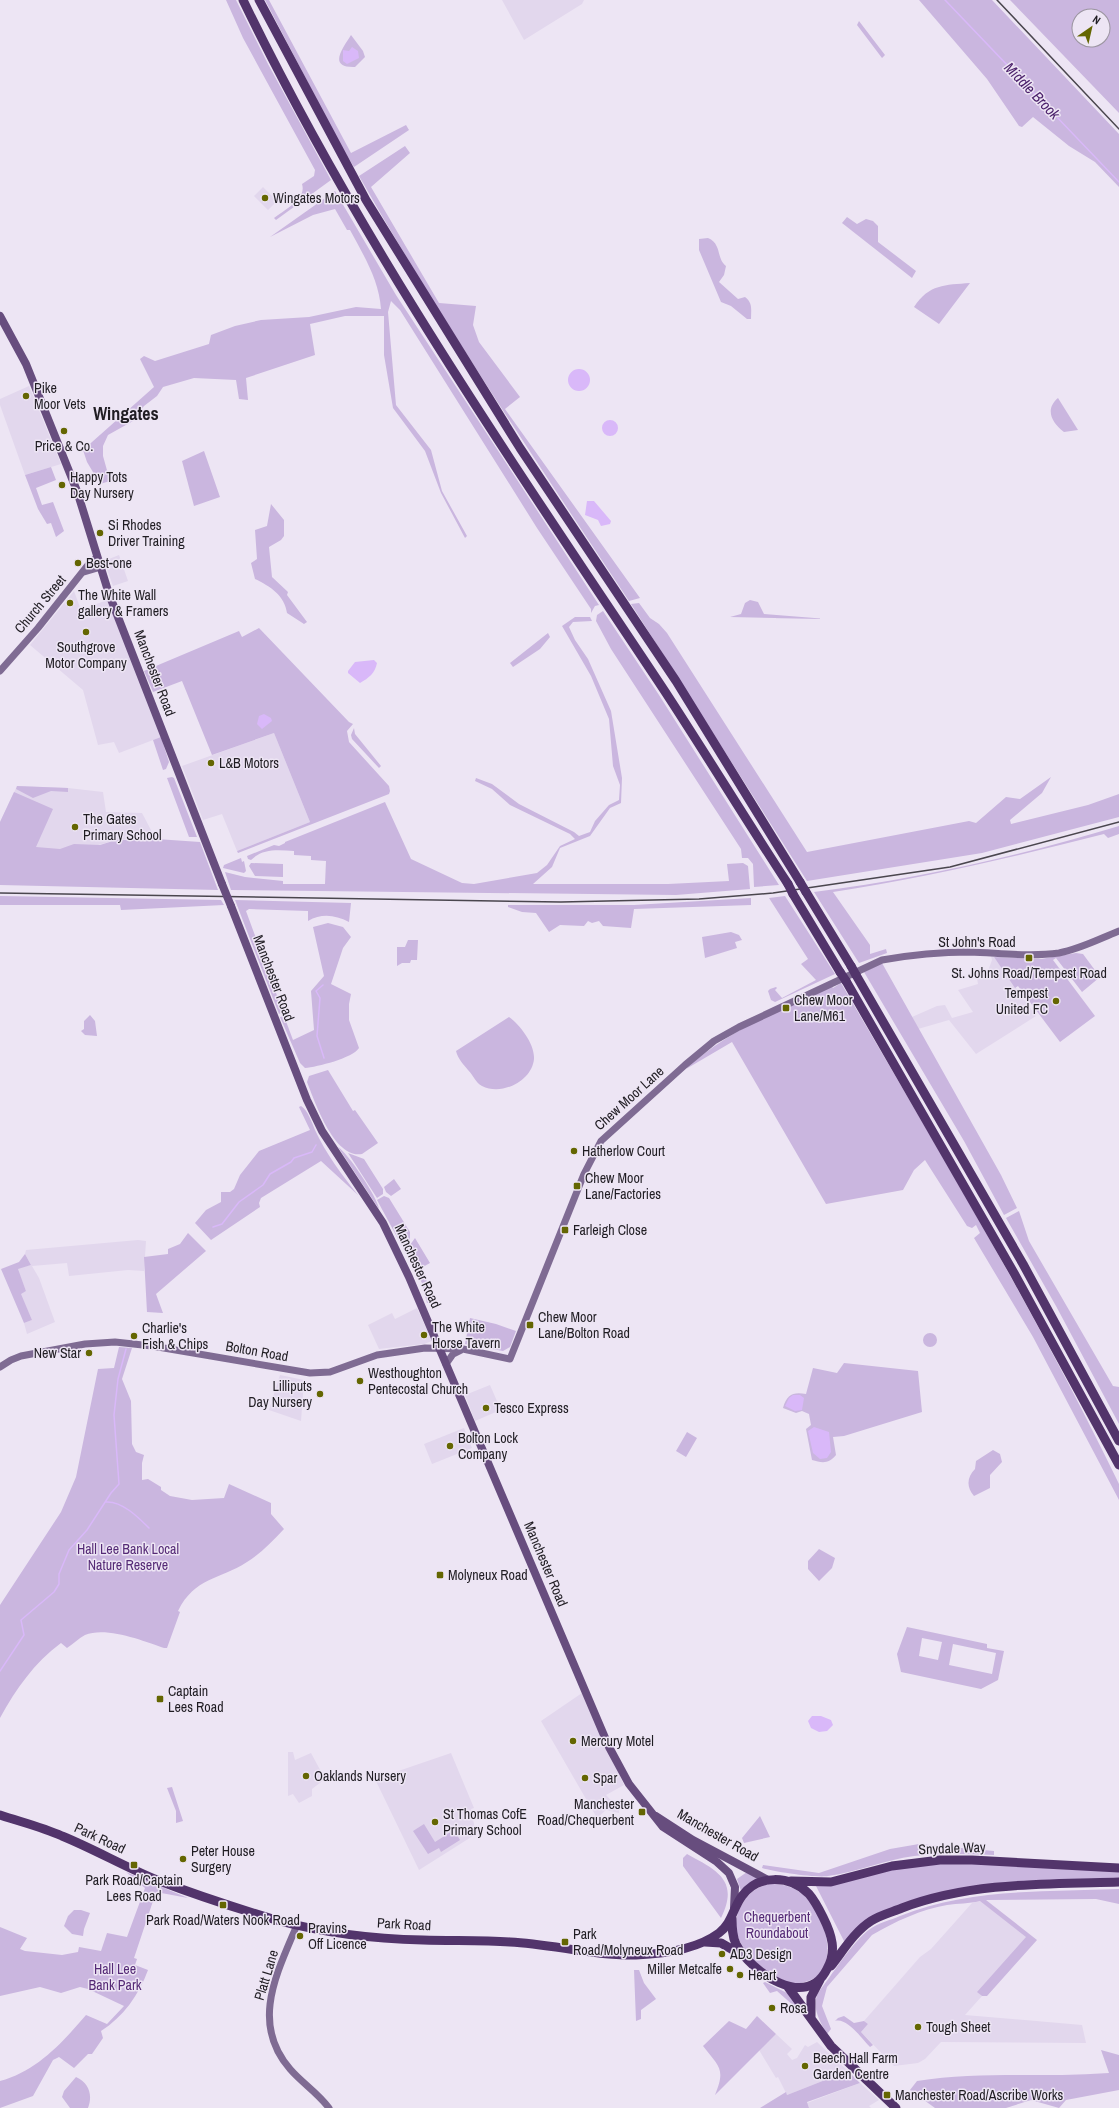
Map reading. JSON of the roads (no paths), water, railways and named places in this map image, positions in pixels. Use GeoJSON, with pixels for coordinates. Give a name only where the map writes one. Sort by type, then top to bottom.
{"type":"FeatureCollection","features":[{"type":"Feature","properties":{"kind":"highway"},"geometry":{"type":"LineString","coordinates":[[243,0],[307,124],[369,233],[506,455],[665,692],[788,884],[838,976],[846,981],[1014,1273],[1119,1466]]}},
{"type":"Feature","properties":{"kind":"highway"},"geometry":{"type":"LineString","coordinates":[[259,0],[366,200],[520,448],[676,681],[851,966],[1023,1264],[1119,1441]]}},
{"type":"Feature","properties":{"kind":"highway","name":"Park Road"},"geometry":{"type":"LineString","coordinates":[[0,1815],[61,1835],[157,1880],[249,1911],[297,1925],[342,1934],[386,1938],[513,1942],[634,1955],[682,1949],[705,1942],[720,1932],[733,1913]]}},
{"type":"Feature","properties":{"kind":"highway","name":"Snydale Way"},"geometry":{"type":"LineString","coordinates":[[787,1881],[831,1882],[892,1866],[922,1861],[956,1859],[1119,1868]]}},
{"type":"Feature","properties":{"kind":"highway"},"geometry":{"type":"LineString","coordinates":[[820,1979],[805,1987],[788,1987],[771,1980],[740,1951],[733,1937],[733,1913],[745,1892],[759,1882],[768,1880],[787,1881],[804,1890],[811,1896],[828,1928],[833,1946],[827,1971]]}},
{"type":"Feature","properties":{"kind":"highway"},"geometry":{"type":"LineString","coordinates":[[814,2024],[810,2014],[810,2003],[813,1992],[820,1979],[866,1924],[878,1917],[915,1903],[957,1892],[994,1887],[1119,1882]]}},
{"type":"Feature","properties":{"kind":"highway","name":"Park Road"},"geometry":{"type":"LineString","coordinates":[[705,1942],[718,1942],[728,1945],[748,1959]]}},
{"type":"Feature","properties":{"kind":"highway"},"geometry":{"type":"LineString","coordinates":[[788,1987],[831,2046],[896,2108]]}},
{"type":"Feature","properties":{"kind":"main road","name":"Manchester Road"},"geometry":{"type":"LineString","coordinates":[[0,316],[29,372],[77,491],[99,562],[124,633],[307,1100],[322,1131],[383,1223],[412,1282],[609,1747],[629,1784],[663,1827],[671,1834],[717,1862],[729,1873],[736,1887],[733,1913]]}},
{"type":"Feature","properties":{"kind":"main road","name":"Manchester Road"},"geometry":{"type":"LineString","coordinates":[[653,1814],[693,1840],[768,1880]]}},
{"type":"Feature","properties":{"kind":"street","name":"Church Street"},"geometry":{"type":"LineString","coordinates":[[84,572],[99,562]]}},
{"type":"Feature","properties":{"kind":"street","name":"Church Street"},"geometry":{"type":"LineString","coordinates":[[0,670],[29,639],[84,572],[99,562]]}},
{"type":"Feature","properties":{"kind":"street","name":"St John's Road"},"geometry":{"type":"LineString","coordinates":[[838,976],[871,964],[900,957],[968,952],[1020,955],[1060,953],[1082,947],[1119,931]]}},
{"type":"Feature","properties":{"kind":"street","name":"Chew Moor Lane"},"geometry":{"type":"LineString","coordinates":[[510,1359],[584,1174],[601,1141],[685,1065],[714,1041],[739,1026],[838,976]]}},
{"type":"Feature","properties":{"kind":"street","name":"Bolton Road"},"geometry":{"type":"LineString","coordinates":[[0,1367],[21,1356],[85,1344],[115,1342],[152,1346],[319,1374],[330,1372],[377,1355],[439,1347],[463,1349],[510,1359]]}},
{"type":"Feature","properties":{"kind":"street"},"geometry":{"type":"LineString","coordinates":[[446,1364],[453,1354],[463,1349]]}},
{"type":"Feature","properties":{"kind":"street","name":"Platt Lane"},"geometry":{"type":"LineString","coordinates":[[297,1925],[273,1987],[269,2012],[270,2028],[284,2062],[329,2108]]}},
{"type":"Feature","properties":{"kind":"waterway","name":"Middle Brook"},"geometry":{"type":"LineString","coordinates":[[945,0],[1119,182]]}},
{"type":"Feature","properties":{"kind":"waterway"},"geometry":{"type":"LineString","coordinates":[[323,985],[316,991],[320,998],[317,1036],[324,1058]]}},
{"type":"Feature","properties":{"kind":"waterway"},"geometry":{"type":"LineString","coordinates":[[213,1227],[222,1224],[239,1202],[263,1185],[270,1174],[291,1162],[294,1158],[312,1152],[316,1145]]}},
{"type":"Feature","properties":{"kind":"waterway"},"geometry":{"type":"LineString","coordinates":[[0,1671],[24,1635],[21,1620],[54,1592],[59,1584],[59,1574],[69,1550],[87,1530],[111,1493],[119,1484],[114,1415],[118,1379],[126,1349]]}},
{"type":"Feature","properties":{"kind":"waterway"},"geometry":{"type":"LineString","coordinates":[[106,1502],[112,1502],[124,1507],[149,1528]]}},
{"type":"Feature","properties":{"kind":"railway"},"geometry":{"type":"LineString","coordinates":[[997,0],[1119,129]]}},
{"type":"Feature","properties":{"kind":"railway"},"geometry":{"type":"LineString","coordinates":[[0,893],[561,902],[699,899],[773,893],[950,867],[1119,822]]}},
{"type":"Feature","properties":{"kind":"place","name":"Wingates Motors"},"geometry":{"type":"Point","coordinates":[265,198]}},
{"type":"Feature","properties":{"kind":"place","name":"Pike Moor Vets"},"geometry":{"type":"Point","coordinates":[26,396]}},
{"type":"Feature","properties":{"kind":"place","name":"Price & Co."},"geometry":{"type":"Point","coordinates":[64,431]}},
{"type":"Feature","properties":{"kind":"place","name":"Happy Tots Day Nursery"},"geometry":{"type":"Point","coordinates":[62,485]}},
{"type":"Feature","properties":{"kind":"place","name":"Si Rhodes Driver Training"},"geometry":{"type":"Point","coordinates":[100,533]}},
{"type":"Feature","properties":{"kind":"place","name":"Best-one"},"geometry":{"type":"Point","coordinates":[78,563]}},
{"type":"Feature","properties":{"kind":"place","name":"The White Wall gallery & Framers"},"geometry":{"type":"Point","coordinates":[70,603]}},
{"type":"Feature","properties":{"kind":"place","name":"Southgrove Motor Company"},"geometry":{"type":"Point","coordinates":[86,632]}},
{"type":"Feature","properties":{"kind":"place","name":"L&B Motors"},"geometry":{"type":"Point","coordinates":[211,763]}},
{"type":"Feature","properties":{"kind":"place","name":"The Gates Primary School"},"geometry":{"type":"Point","coordinates":[75,827]}},
{"type":"Feature","properties":{"kind":"place","name":"St. Johns Road/Tempest Road"},"geometry":{"type":"Point","coordinates":[1029,958]}},
{"type":"Feature","properties":{"kind":"place","name":"Tempest United FC"},"geometry":{"type":"Point","coordinates":[1056,1001]}},
{"type":"Feature","properties":{"kind":"place","name":"Chew Moor Lane/M61"},"geometry":{"type":"Point","coordinates":[786,1008]}},
{"type":"Feature","properties":{"kind":"place","name":"Hatherlow Court"},"geometry":{"type":"Point","coordinates":[574,1151]}},
{"type":"Feature","properties":{"kind":"place","name":"Chew Moor Lane/Factories"},"geometry":{"type":"Point","coordinates":[577,1186]}},
{"type":"Feature","properties":{"kind":"place","name":"Farleigh Close"},"geometry":{"type":"Point","coordinates":[565,1230]}},
{"type":"Feature","properties":{"kind":"place","name":"Chew Moor Lane/Bolton Road"},"geometry":{"type":"Point","coordinates":[530,1325]}},
{"type":"Feature","properties":{"kind":"place","name":"The White Horse Tavern"},"geometry":{"type":"Point","coordinates":[424,1335]}},
{"type":"Feature","properties":{"kind":"place","name":"Charlie's Fish & Chips"},"geometry":{"type":"Point","coordinates":[134,1336]}},
{"type":"Feature","properties":{"kind":"place","name":"New Star"},"geometry":{"type":"Point","coordinates":[89,1353]}},
{"type":"Feature","properties":{"kind":"place","name":"Westhoughton Pentecostal Church"},"geometry":{"type":"Point","coordinates":[360,1381]}},
{"type":"Feature","properties":{"kind":"place","name":"Lilliputs Day Nursery"},"geometry":{"type":"Point","coordinates":[320,1394]}},
{"type":"Feature","properties":{"kind":"place","name":"Tesco Express"},"geometry":{"type":"Point","coordinates":[486,1408]}},
{"type":"Feature","properties":{"kind":"place","name":"Bolton Lock Company"},"geometry":{"type":"Point","coordinates":[450,1446]}},
{"type":"Feature","properties":{"kind":"place","name":"Molyneux Road"},"geometry":{"type":"Point","coordinates":[440,1575]}},
{"type":"Feature","properties":{"kind":"place","name":"Captain Lees Road"},"geometry":{"type":"Point","coordinates":[160,1699]}},
{"type":"Feature","properties":{"kind":"place","name":"Mercury Motel"},"geometry":{"type":"Point","coordinates":[573,1741]}},
{"type":"Feature","properties":{"kind":"place","name":"Oaklands Nursery"},"geometry":{"type":"Point","coordinates":[306,1776]}},
{"type":"Feature","properties":{"kind":"place","name":"Spar"},"geometry":{"type":"Point","coordinates":[585,1778]}},
{"type":"Feature","properties":{"kind":"place","name":"Manchester Road/Chequerbent"},"geometry":{"type":"Point","coordinates":[642,1812]}},
{"type":"Feature","properties":{"kind":"place","name":"St Thomas CofE Primary School"},"geometry":{"type":"Point","coordinates":[435,1822]}},
{"type":"Feature","properties":{"kind":"place","name":"Peter House Surgery"},"geometry":{"type":"Point","coordinates":[183,1859]}},
{"type":"Feature","properties":{"kind":"place","name":"Park Road/Captain Lees Road"},"geometry":{"type":"Point","coordinates":[134,1865]}},
{"type":"Feature","properties":{"kind":"place","name":"Park Road/Waters Nook Road"},"geometry":{"type":"Point","coordinates":[223,1905]}},
{"type":"Feature","properties":{"kind":"place","name":"Pravins Off Licence"},"geometry":{"type":"Point","coordinates":[300,1936]}},
{"type":"Feature","properties":{"kind":"place","name":"Park Road/Molyneux Road"},"geometry":{"type":"Point","coordinates":[565,1942]}},
{"type":"Feature","properties":{"kind":"place","name":"AD3 Design"},"geometry":{"type":"Point","coordinates":[722,1954]}},
{"type":"Feature","properties":{"kind":"place","name":"Miller Metcalfe"},"geometry":{"type":"Point","coordinates":[730,1969]}},
{"type":"Feature","properties":{"kind":"place","name":"Heart"},"geometry":{"type":"Point","coordinates":[740,1975]}},
{"type":"Feature","properties":{"kind":"place","name":"Rosa"},"geometry":{"type":"Point","coordinates":[772,2008]}},
{"type":"Feature","properties":{"kind":"place","name":"Tough Sheet"},"geometry":{"type":"Point","coordinates":[918,2027]}},
{"type":"Feature","properties":{"kind":"place","name":"Beech Hall Farm Garden Centre"},"geometry":{"type":"Point","coordinates":[805,2066]}},
{"type":"Feature","properties":{"kind":"place","name":"Manchester Road/Ascribe Works"},"geometry":{"type":"Point","coordinates":[887,2095]}},
{"type":"Feature","properties":{"kind":"district","name":"Wingates"},"geometry":{"type":"Point","coordinates":[126,414]}},
{"type":"Feature","properties":{"kind":"park label","name":"Hall Lee Bank Local Nature Reserve"},"geometry":{"type":"Point","coordinates":[128,1558]}},
{"type":"Feature","properties":{"kind":"park label","name":"Chequerbent Roundabout"},"geometry":{"type":"Point","coordinates":[777,1926]}},
{"type":"Feature","properties":{"kind":"park label","name":"Hall Lee Bank Park"},"geometry":{"type":"Point","coordinates":[115,1978]}}]}
